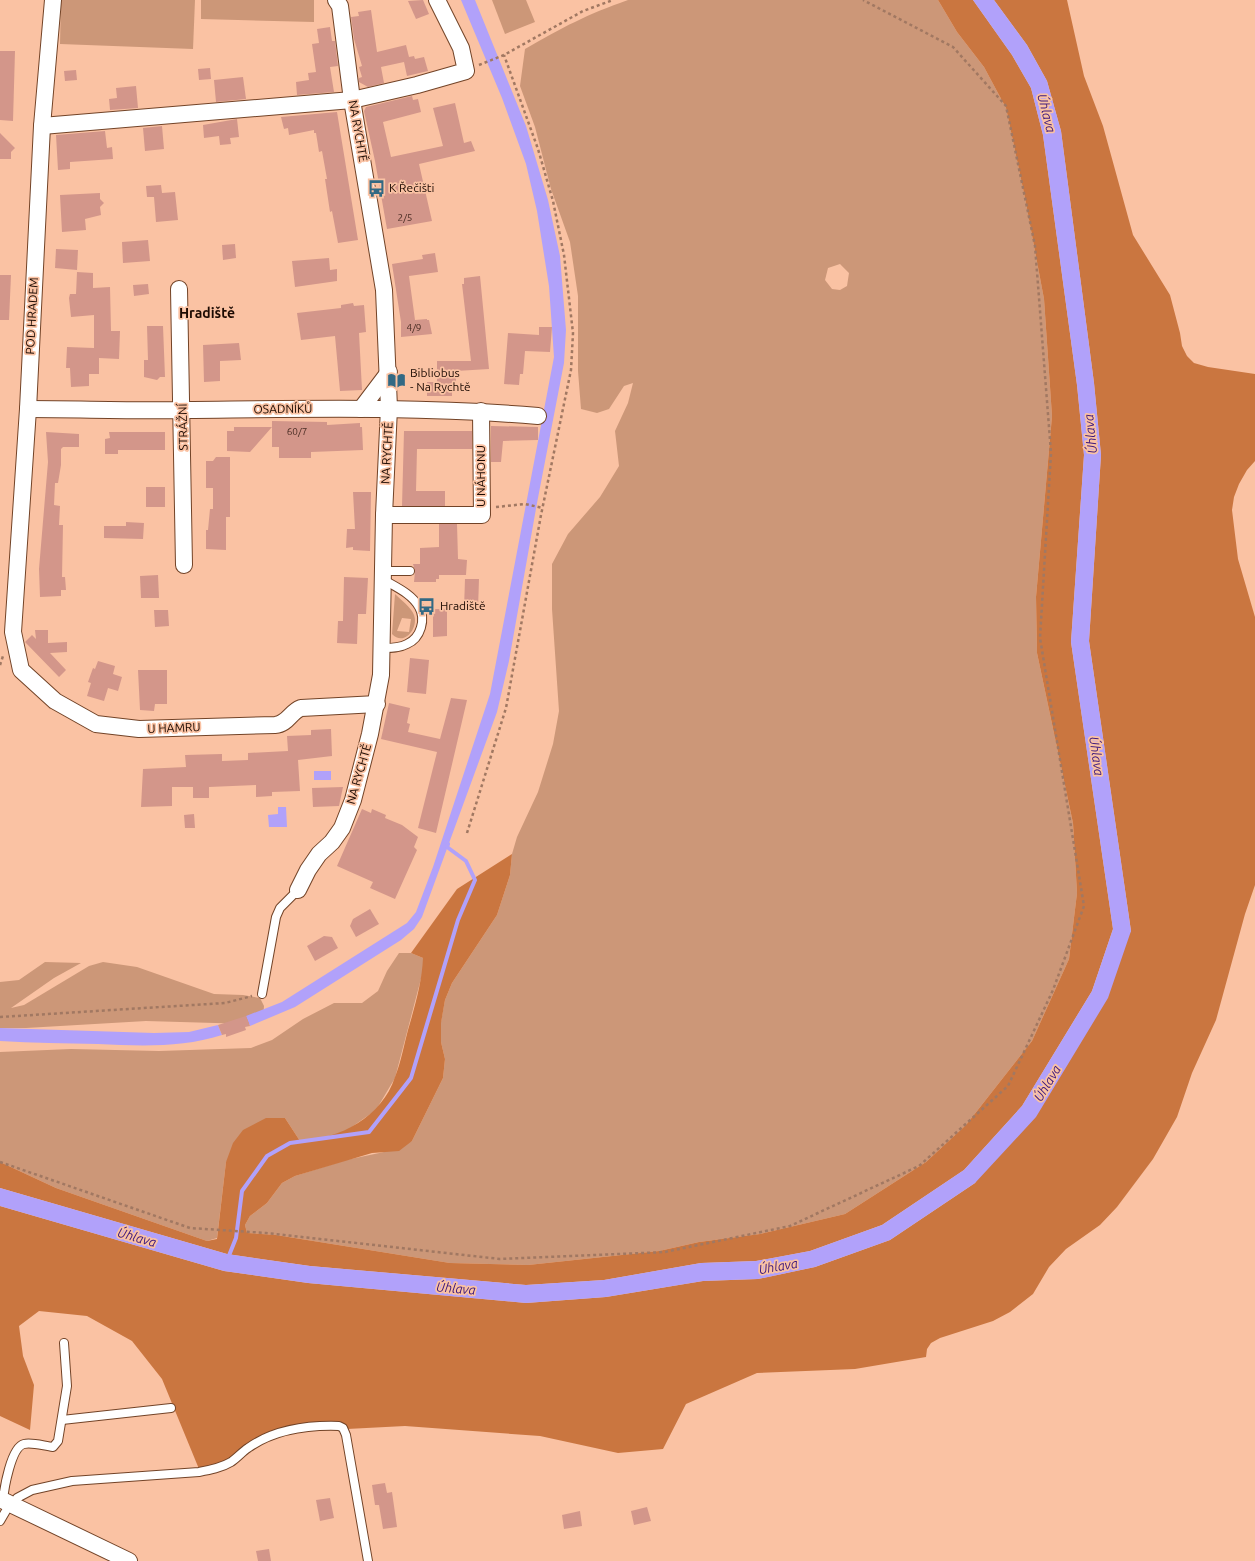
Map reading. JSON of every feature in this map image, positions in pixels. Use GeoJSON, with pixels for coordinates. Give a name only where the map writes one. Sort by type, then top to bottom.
{"type":"FeatureCollection","features":[{"type":"Feature","properties":{"kind":"street","name":"POD HRADEM"},"geometry":{"type":"LineString","coordinates":[[13,632],[28,409],[42,126],[53,0]]}},
{"type":"Feature","properties":{"kind":"street","name":"NA RYCHTĚ"},"geometry":{"type":"LineString","coordinates":[[298,890],[308,870],[319,854],[332,842],[342,828],[353,800],[377,704],[381,675],[384,515],[389,408],[389,372],[384,290],[352,100],[340,6],[336,0]]}},
{"type":"Feature","properties":{"kind":"street"},"geometry":{"type":"LineString","coordinates":[[42,126],[352,100],[417,85],[466,71],[461,48],[438,0]]}},
{"type":"Feature","properties":{"kind":"street","name":"STRÁŽNÍ"},"geometry":{"type":"LineString","coordinates":[[179,289],[184,565]]}},
{"type":"Feature","properties":{"kind":"street"},"geometry":{"type":"LineString","coordinates":[[361,409],[389,372]]}},
{"type":"Feature","properties":{"kind":"street","name":"OSADNÍKŮ"},"geometry":{"type":"LineString","coordinates":[[28,409],[182,410],[389,408],[481,411],[538,416]]}},
{"type":"Feature","properties":{"kind":"street","name":"U NÁHONU"},"geometry":{"type":"LineString","coordinates":[[384,515],[482,515],[481,411]]}},
{"type":"Feature","properties":{"kind":"street","name":"U HAMRU"},"geometry":{"type":"LineString","coordinates":[[13,632],[21,670],[54,701],[96,724],[139,729],[275,725],[284,723],[296,710],[301,708],[377,704]]}},
{"type":"Feature","properties":{"kind":"street"},"geometry":{"type":"LineString","coordinates":[[5,1502],[129,1561]]}},
{"type":"Feature","properties":{"kind":"lane"},"geometry":{"type":"LineString","coordinates":[[384,575],[410,571]]}},
{"type":"Feature","properties":{"kind":"lane"},"geometry":{"type":"LineString","coordinates":[[382,648],[408,644],[419,632],[422,619],[419,607],[412,598],[384,575]]}},
{"type":"Feature","properties":{"kind":"lane"},"geometry":{"type":"LineString","coordinates":[[262,994],[276,917],[280,908],[298,890]]}},
{"type":"Feature","properties":{"kind":"lane"},"geometry":{"type":"LineString","coordinates":[[0,1521],[7,1509],[5,1502],[5,1486],[14,1454],[20,1446],[25,1443],[42,1446],[56,1445],[62,1420],[67,1386],[64,1344]]}},
{"type":"Feature","properties":{"kind":"lane"},"geometry":{"type":"LineString","coordinates":[[62,1420],[171,1408]]}},
{"type":"Feature","properties":{"kind":"lane"},"geometry":{"type":"LineString","coordinates":[[5,1502],[17,1498],[21,1494],[72,1481],[199,1472],[215,1469],[231,1462],[248,1448],[268,1438],[290,1430],[315,1426],[339,1426],[343,1428],[346,1435],[368,1561]]}},
{"type":"Feature","properties":{"kind":"path"},"geometry":{"type":"LineString","coordinates":[[487,62],[504,55],[583,11],[613,0]]}},
{"type":"Feature","properties":{"kind":"path"},"geometry":{"type":"LineString","coordinates":[[0,1162],[190,1228],[246,1231],[500,1259],[666,1252],[790,1226],[919,1166],[1008,1086],[1053,990],[1084,906],[1040,638],[1052,453],[1035,246],[1006,106],[953,47],[863,0]]}},
{"type":"Feature","properties":{"kind":"path"},"geometry":{"type":"LineString","coordinates":[[467,833],[506,708],[543,508],[571,370],[573,333],[564,255],[553,201],[538,149],[504,55]]}},
{"type":"Feature","properties":{"kind":"path"},"geometry":{"type":"LineString","coordinates":[[481,509],[525,504],[543,508]]}},
{"type":"Feature","properties":{"kind":"path"},"geometry":{"type":"LineString","coordinates":[[0,1017],[225,1003],[262,994]]}},
{"type":"Feature","properties":{"kind":"shaded area"},"geometry":{"type":"Polygon","coordinates":[[[61,0],[195,0],[193,49],[60,44],[61,0]]]}},
{"type":"Feature","properties":{"kind":"shaded area"},"geometry":{"type":"Polygon","coordinates":[[[201,0],[314,0],[314,22],[201,19],[201,0]]]}},
{"type":"Feature","properties":{"kind":"shaded area"},"geometry":{"type":"Polygon","coordinates":[[[492,0],[526,0],[535,22],[505,34],[492,0]]]}},
{"type":"Feature","properties":{"kind":"shaded area"},"geometry":{"type":"Polygon","coordinates":[[[628,0],[938,0],[957,32],[984,67],[1006,108],[1044,299],[1052,416],[1036,597],[1037,653],[1073,823],[1077,893],[1069,959],[1032,1041],[966,1125],[926,1162],[845,1214],[760,1234],[699,1242],[659,1251],[528,1265],[450,1263],[276,1235],[247,1233],[245,1225],[250,1216],[267,1203],[282,1183],[295,1176],[346,1160],[384,1152],[412,1141],[443,1078],[445,1059],[441,1042],[441,1022],[445,1000],[452,983],[497,915],[510,875],[512,854],[517,837],[538,792],[553,744],[559,711],[552,609],[552,564],[568,534],[600,497],[619,466],[615,431],[628,403],[633,383],[624,386],[609,409],[597,413],[581,409],[578,371],[578,296],[570,242],[551,189],[535,127],[520,86],[525,49],[575,22],[628,0]],[[840,264],[828,268],[825,280],[832,289],[840,290],[847,286],[849,273],[840,264]]]}},
{"type":"Feature","properties":{"kind":"shaded area"},"geometry":{"type":"Polygon","coordinates":[[[938,0],[973,0],[1012,55],[1031,88],[1043,135],[1077,385],[1084,455],[1071,642],[1113,929],[1092,991],[1022,1106],[964,1170],[882,1225],[810,1251],[756,1261],[701,1263],[604,1280],[526,1285],[310,1266],[227,1254],[0,1188],[0,1162],[56,1188],[207,1241],[217,1239],[226,1162],[233,1143],[243,1130],[266,1118],[285,1118],[300,1141],[315,1139],[330,1136],[358,1123],[380,1104],[389,1091],[397,1071],[420,985],[423,958],[411,953],[457,889],[512,854],[510,875],[497,915],[452,983],[445,1000],[441,1023],[441,1042],[445,1059],[443,1078],[412,1141],[399,1151],[372,1153],[295,1176],[282,1183],[267,1203],[250,1216],[245,1225],[247,1233],[276,1235],[450,1263],[528,1265],[659,1251],[699,1242],[760,1234],[845,1214],[926,1162],[966,1125],[1032,1041],[1069,959],[1077,893],[1073,823],[1037,653],[1036,597],[1052,416],[1044,299],[1006,108],[984,67],[957,32],[938,0]]]}},
{"type":"Feature","properties":{"kind":"shaded area"},"geometry":{"type":"Polygon","coordinates":[[[994,0],[1067,0],[1084,76],[1103,126],[1133,235],[1170,295],[1182,346],[1187,356],[1194,363],[1208,367],[1255,374],[1255,461],[1247,470],[1239,484],[1234,497],[1232,510],[1238,559],[1255,617],[1255,885],[1245,914],[1216,1020],[1192,1073],[1177,1117],[1153,1159],[1117,1207],[1100,1225],[1066,1249],[1049,1267],[1033,1294],[1010,1312],[993,1321],[940,1338],[931,1343],[927,1349],[926,1357],[855,1369],[757,1373],[686,1404],[663,1449],[618,1453],[540,1436],[405,1426],[347,1429],[303,1429],[261,1443],[233,1462],[199,1469],[162,1379],[132,1341],[87,1316],[39,1311],[19,1326],[23,1356],[34,1385],[30,1430],[0,1416],[0,1206],[224,1271],[308,1283],[526,1303],[606,1297],[703,1281],[758,1279],[815,1267],[890,1240],[975,1183],[1131,931],[1089,641],[1101,455],[1094,383],[1061,131],[1047,81],[1027,45],[994,0]]]}},
{"type":"Feature","properties":{"kind":"shaded area"},"geometry":{"type":"Polygon","coordinates":[[[395,594],[411,609],[415,620],[412,630],[406,637],[401,638],[392,634],[395,594]],[[402,618],[397,631],[409,632],[411,619],[402,618]]]}},
{"type":"Feature","properties":{"kind":"shaded area"},"geometry":{"type":"Polygon","coordinates":[[[399,953],[411,953],[423,958],[423,971],[395,1078],[376,1110],[346,1131],[319,1140],[300,1141],[285,1118],[226,1162],[217,1238],[207,1241],[56,1188],[0,1162],[0,1052],[71,1049],[159,1051],[251,1048],[272,1040],[303,1019],[334,1003],[362,1003],[378,991],[387,971],[399,953]]]}},
{"type":"Feature","properties":{"kind":"shaded area"},"geometry":{"type":"Polygon","coordinates":[[[45,962],[81,963],[54,978],[11,1008],[24,1005],[89,966],[103,962],[137,967],[214,994],[243,995],[260,998],[264,1006],[263,1018],[250,1024],[146,1021],[26,1028],[0,1028],[0,982],[19,980],[45,962]]]}},
{"type":"Feature","properties":{"kind":"water"},"geometry":{"type":"Polygon","coordinates":[[[461,0],[475,0],[526,126],[548,200],[560,256],[566,330],[564,363],[509,661],[497,712],[422,917],[414,929],[401,940],[295,1007],[250,1026],[246,1016],[282,1002],[407,923],[416,912],[433,867],[490,694],[554,357],[549,286],[537,211],[526,164],[502,98],[461,0]]]}},
{"type":"Feature","properties":{"kind":"water","name":"Úhlava"},"geometry":{"type":"Polygon","coordinates":[[[973,0],[994,0],[1027,45],[1047,81],[1061,131],[1094,383],[1101,455],[1089,641],[1131,931],[1108,998],[1036,1117],[975,1183],[890,1240],[815,1267],[758,1279],[703,1281],[606,1297],[526,1303],[308,1283],[224,1271],[0,1206],[0,1188],[227,1254],[310,1266],[526,1285],[604,1280],[701,1263],[756,1261],[810,1251],[882,1225],[964,1170],[1022,1106],[1092,991],[1113,929],[1071,642],[1084,455],[1077,385],[1043,135],[1031,88],[1012,55],[973,0]]]}},
{"type":"Feature","properties":{"kind":"water"},"geometry":{"type":"Polygon","coordinates":[[[314,771],[331,771],[331,780],[314,780],[314,771]]]}},
{"type":"Feature","properties":{"kind":"water"},"geometry":{"type":"Polygon","coordinates":[[[278,807],[286,807],[287,827],[269,827],[268,815],[278,814],[278,807]]]}},
{"type":"Feature","properties":{"kind":"water"},"geometry":{"type":"Polygon","coordinates":[[[218,1025],[222,1035],[176,1044],[129,1045],[0,1041],[0,1028],[154,1033],[189,1032],[218,1025]]]}},
{"type":"Feature","properties":{"kind":"building"},"geometry":{"type":"Polygon","coordinates":[[[423,0],[429,14],[416,19],[408,1],[423,0]]]}},
{"type":"Feature","properties":{"kind":"building"},"geometry":{"type":"Polygon","coordinates":[[[371,10],[377,52],[406,45],[409,57],[414,56],[415,59],[424,57],[428,71],[407,76],[404,62],[381,67],[384,83],[368,87],[359,82],[359,78],[362,77],[359,67],[362,66],[354,39],[351,17],[359,16],[358,12],[371,10]]]}},
{"type":"Feature","properties":{"kind":"building"},"geometry":{"type":"Polygon","coordinates":[[[330,27],[332,41],[335,41],[338,66],[330,67],[334,92],[297,95],[296,82],[309,80],[308,73],[316,72],[312,44],[319,43],[317,29],[330,27]]]}},
{"type":"Feature","properties":{"kind":"building"},"geometry":{"type":"Polygon","coordinates":[[[0,51],[15,51],[13,121],[0,120],[0,51]]]}},
{"type":"Feature","properties":{"kind":"building"},"geometry":{"type":"Polygon","coordinates":[[[210,68],[211,79],[199,80],[198,69],[210,68]]]}},
{"type":"Feature","properties":{"kind":"building"},"geometry":{"type":"Polygon","coordinates":[[[76,70],[77,80],[65,81],[64,71],[76,70]]]}},
{"type":"Feature","properties":{"kind":"building"},"geometry":{"type":"Polygon","coordinates":[[[243,77],[246,99],[216,102],[214,80],[243,77]]]}},
{"type":"Feature","properties":{"kind":"building"},"geometry":{"type":"Polygon","coordinates":[[[136,86],[138,108],[110,110],[109,99],[117,98],[116,88],[136,86]]]}},
{"type":"Feature","properties":{"kind":"building"},"geometry":{"type":"Polygon","coordinates":[[[412,96],[413,100],[418,99],[421,112],[383,122],[391,157],[443,146],[433,108],[455,103],[464,143],[471,141],[475,151],[419,164],[432,221],[387,229],[375,161],[364,111],[366,107],[412,96]]]}},
{"type":"Feature","properties":{"kind":"building"},"geometry":{"type":"Polygon","coordinates":[[[337,112],[358,240],[338,243],[332,211],[330,212],[325,179],[327,179],[322,151],[319,152],[316,133],[314,133],[314,130],[289,135],[288,128],[284,129],[281,117],[337,112]]]}},
{"type":"Feature","properties":{"kind":"building"},"geometry":{"type":"Polygon","coordinates":[[[237,119],[239,137],[230,138],[231,144],[220,145],[219,136],[204,138],[203,125],[237,119]]]}},
{"type":"Feature","properties":{"kind":"building"},"geometry":{"type":"Polygon","coordinates":[[[162,126],[164,149],[145,151],[143,128],[162,126]]]}},
{"type":"Feature","properties":{"kind":"building"},"geometry":{"type":"Polygon","coordinates":[[[105,131],[107,148],[112,147],[113,159],[70,162],[70,169],[58,170],[56,135],[105,131]]]}},
{"type":"Feature","properties":{"kind":"building"},"geometry":{"type":"Polygon","coordinates":[[[0,133],[15,148],[11,152],[11,159],[0,159],[0,133]]]}},
{"type":"Feature","properties":{"kind":"building"},"geometry":{"type":"Polygon","coordinates":[[[161,185],[162,193],[175,192],[178,220],[156,222],[154,197],[147,197],[146,186],[161,185]]]}},
{"type":"Feature","properties":{"kind":"building"},"geometry":{"type":"Polygon","coordinates":[[[100,193],[100,199],[104,203],[100,207],[101,215],[85,219],[86,230],[62,232],[60,195],[100,193]]]}},
{"type":"Feature","properties":{"kind":"building"},"geometry":{"type":"Polygon","coordinates":[[[148,240],[150,261],[123,263],[122,242],[148,240]]]}},
{"type":"Feature","properties":{"kind":"building"},"geometry":{"type":"Polygon","coordinates":[[[235,244],[236,258],[223,260],[222,245],[235,244]]]}},
{"type":"Feature","properties":{"kind":"building"},"geometry":{"type":"Polygon","coordinates":[[[56,249],[78,250],[77,270],[55,268],[56,249]]]}},
{"type":"Feature","properties":{"kind":"building"},"geometry":{"type":"Polygon","coordinates":[[[435,253],[438,272],[409,276],[415,320],[429,320],[432,334],[401,337],[401,322],[392,264],[423,259],[422,255],[435,253]]]}},
{"type":"Feature","properties":{"kind":"building"},"geometry":{"type":"Polygon","coordinates":[[[329,258],[330,270],[337,269],[337,281],[295,287],[292,261],[329,258]]]}},
{"type":"Feature","properties":{"kind":"building"},"geometry":{"type":"Polygon","coordinates":[[[77,272],[93,273],[93,288],[110,287],[111,331],[120,331],[119,359],[99,358],[99,374],[89,374],[89,386],[71,387],[70,368],[66,368],[67,347],[94,348],[94,315],[71,317],[69,298],[70,294],[76,294],[77,272]]]}},
{"type":"Feature","properties":{"kind":"building"},"geometry":{"type":"Polygon","coordinates":[[[0,275],[11,275],[9,320],[0,320],[0,275]]]}},
{"type":"Feature","properties":{"kind":"building"},"geometry":{"type":"Polygon","coordinates":[[[480,276],[489,369],[456,371],[456,386],[452,387],[452,396],[427,396],[427,382],[437,382],[437,361],[471,361],[462,284],[464,284],[464,278],[480,276]]]}},
{"type":"Feature","properties":{"kind":"building"},"geometry":{"type":"Polygon","coordinates":[[[148,284],[149,294],[134,296],[133,285],[148,284]]]}},
{"type":"Feature","properties":{"kind":"building"},"geometry":{"type":"Polygon","coordinates":[[[353,303],[354,306],[364,305],[366,332],[359,333],[362,390],[340,391],[335,336],[301,340],[297,313],[341,308],[341,305],[353,303]]]}},
{"type":"Feature","properties":{"kind":"building"},"geometry":{"type":"Polygon","coordinates":[[[147,326],[163,326],[165,377],[160,377],[157,380],[144,377],[144,360],[148,360],[147,326]]]}},
{"type":"Feature","properties":{"kind":"building"},"geometry":{"type":"Polygon","coordinates":[[[539,327],[552,327],[550,352],[525,351],[523,374],[520,374],[519,385],[504,384],[508,333],[539,335],[539,327]]]}},
{"type":"Feature","properties":{"kind":"building"},"geometry":{"type":"Polygon","coordinates":[[[239,343],[241,360],[220,361],[220,381],[204,382],[203,345],[239,343]]]}},
{"type":"Feature","properties":{"kind":"building"},"geometry":{"type":"Polygon","coordinates":[[[272,421],[327,422],[327,425],[360,423],[360,427],[362,427],[363,450],[311,452],[311,458],[279,458],[279,447],[272,447],[272,421]]]}},
{"type":"Feature","properties":{"kind":"building"},"geometry":{"type":"Polygon","coordinates":[[[491,426],[538,427],[538,440],[503,441],[501,462],[491,462],[491,426]]]}},
{"type":"Feature","properties":{"kind":"building"},"geometry":{"type":"Polygon","coordinates":[[[234,427],[272,427],[250,452],[227,451],[227,431],[234,431],[234,427]]]}},
{"type":"Feature","properties":{"kind":"building"},"geometry":{"type":"Polygon","coordinates":[[[404,431],[472,431],[472,449],[417,449],[416,491],[445,491],[445,506],[402,506],[404,431]]]}},
{"type":"Feature","properties":{"kind":"building"},"geometry":{"type":"Polygon","coordinates":[[[46,432],[79,434],[79,447],[63,447],[61,449],[61,465],[58,483],[55,483],[54,505],[60,506],[59,525],[63,525],[62,577],[65,577],[66,590],[61,590],[61,596],[40,597],[39,569],[48,462],[46,432]]]}},
{"type":"Feature","properties":{"kind":"building"},"geometry":{"type":"Polygon","coordinates":[[[109,432],[165,432],[165,450],[118,450],[118,454],[105,454],[105,439],[110,438],[109,432]]]}},
{"type":"Feature","properties":{"kind":"building"},"geometry":{"type":"Polygon","coordinates":[[[216,457],[230,457],[230,517],[226,517],[226,550],[206,549],[206,530],[208,530],[210,509],[213,509],[213,488],[206,488],[206,461],[213,461],[216,457]]]}},
{"type":"Feature","properties":{"kind":"building"},"geometry":{"type":"Polygon","coordinates":[[[146,487],[165,487],[165,507],[146,507],[146,487]]]}},
{"type":"Feature","properties":{"kind":"building"},"geometry":{"type":"Polygon","coordinates":[[[353,492],[371,492],[370,551],[353,550],[353,547],[346,548],[347,529],[355,529],[353,492]]]}},
{"type":"Feature","properties":{"kind":"building"},"geometry":{"type":"Polygon","coordinates":[[[126,522],[144,523],[143,539],[104,538],[104,526],[126,526],[126,522]]]}},
{"type":"Feature","properties":{"kind":"building"},"geometry":{"type":"Polygon","coordinates":[[[439,524],[457,524],[458,559],[467,560],[466,575],[439,575],[439,579],[436,579],[436,582],[414,582],[415,571],[413,564],[420,564],[420,548],[439,547],[439,524]]]}},
{"type":"Feature","properties":{"kind":"building"},"geometry":{"type":"Polygon","coordinates":[[[158,575],[159,598],[141,598],[140,576],[158,575]]]}},
{"type":"Feature","properties":{"kind":"building"},"geometry":{"type":"Polygon","coordinates":[[[344,577],[368,578],[366,614],[358,614],[357,644],[337,643],[338,621],[343,621],[344,577]]]}},
{"type":"Feature","properties":{"kind":"building"},"geometry":{"type":"Polygon","coordinates":[[[465,579],[479,579],[478,609],[464,609],[465,579]]]}},
{"type":"Feature","properties":{"kind":"building"},"geometry":{"type":"Polygon","coordinates":[[[433,609],[447,609],[447,636],[433,637],[433,609]]]}},
{"type":"Feature","properties":{"kind":"building"},"geometry":{"type":"Polygon","coordinates":[[[154,610],[168,610],[169,626],[155,627],[154,610]]]}},
{"type":"Feature","properties":{"kind":"building"},"geometry":{"type":"Polygon","coordinates":[[[35,630],[48,630],[48,643],[67,642],[67,652],[50,653],[66,670],[59,677],[25,642],[32,635],[36,639],[35,630]]]}},
{"type":"Feature","properties":{"kind":"building"},"geometry":{"type":"Polygon","coordinates":[[[410,658],[429,660],[426,694],[407,692],[410,658]]]}},
{"type":"Feature","properties":{"kind":"building"},"geometry":{"type":"Polygon","coordinates":[[[98,661],[115,666],[113,674],[122,677],[118,691],[108,688],[104,701],[87,696],[91,683],[88,682],[93,668],[95,669],[98,661]]]}},
{"type":"Feature","properties":{"kind":"building"},"geometry":{"type":"Polygon","coordinates":[[[138,670],[167,670],[167,704],[155,704],[154,711],[140,710],[138,670]]]}},
{"type":"Feature","properties":{"kind":"building"},"geometry":{"type":"Polygon","coordinates":[[[451,698],[467,700],[436,833],[418,828],[437,752],[381,739],[389,703],[410,708],[407,723],[410,724],[408,732],[440,739],[451,698]]]}},
{"type":"Feature","properties":{"kind":"building"},"geometry":{"type":"Polygon","coordinates":[[[331,729],[332,756],[298,760],[300,791],[272,792],[272,796],[256,797],[256,785],[209,787],[209,798],[193,798],[193,787],[172,787],[172,806],[141,807],[143,769],[186,767],[185,755],[222,754],[222,761],[248,760],[248,753],[288,751],[287,736],[311,735],[311,730],[331,729]]]}},
{"type":"Feature","properties":{"kind":"building"},"geometry":{"type":"Polygon","coordinates":[[[343,787],[339,806],[313,807],[312,788],[343,787]]]}},
{"type":"Feature","properties":{"kind":"building"},"geometry":{"type":"Polygon","coordinates":[[[362,809],[371,813],[372,809],[386,815],[385,818],[402,825],[418,837],[414,847],[417,850],[395,899],[370,888],[373,882],[337,866],[362,809]]]}},
{"type":"Feature","properties":{"kind":"building"},"geometry":{"type":"Polygon","coordinates":[[[194,814],[195,828],[185,828],[184,815],[194,814]]]}},
{"type":"Feature","properties":{"kind":"building"},"geometry":{"type":"Polygon","coordinates":[[[370,909],[379,924],[356,937],[350,926],[353,919],[370,909]]]}},
{"type":"Feature","properties":{"kind":"building"},"geometry":{"type":"Polygon","coordinates":[[[324,936],[332,937],[338,948],[315,961],[307,946],[324,936]]]}},
{"type":"Feature","properties":{"kind":"building"},"geometry":{"type":"Polygon","coordinates":[[[246,1016],[250,1026],[245,1027],[246,1030],[226,1037],[226,1034],[222,1035],[218,1025],[246,1016]]]}},
{"type":"Feature","properties":{"kind":"building"},"geometry":{"type":"Polygon","coordinates":[[[385,1483],[387,1493],[392,1492],[397,1527],[383,1529],[379,1505],[375,1505],[372,1485],[385,1483]]]}},
{"type":"Feature","properties":{"kind":"building"},"geometry":{"type":"Polygon","coordinates":[[[330,1498],[334,1518],[320,1521],[316,1500],[330,1498]]]}},
{"type":"Feature","properties":{"kind":"building"},"geometry":{"type":"Polygon","coordinates":[[[647,1507],[651,1521],[634,1525],[631,1511],[647,1507]]]}},
{"type":"Feature","properties":{"kind":"building"},"geometry":{"type":"Polygon","coordinates":[[[580,1511],[582,1526],[564,1529],[562,1515],[580,1511]]]}},
{"type":"Feature","properties":{"kind":"building"},"geometry":{"type":"Polygon","coordinates":[[[269,1549],[271,1561],[258,1561],[256,1551],[269,1549]]]}},
{"type":"Feature","properties":{"kind":"waterway"},"geometry":{"type":"LineString","coordinates":[[228,1258],[236,1238],[242,1191],[267,1156],[290,1143],[369,1132],[411,1078],[458,920],[475,880],[466,861],[447,847],[448,844]]}},
{"type":"Feature","properties":{"kind":"place","name":"K Řečišti"},"geometry":{"type":"Point","coordinates":[376,188]}},
{"type":"Feature","properties":{"kind":"place","name":"Bibliobus - Na Rychtě"},"geometry":{"type":"Point","coordinates":[397,380]}},
{"type":"Feature","properties":{"kind":"place","name":"Hradiště"},"geometry":{"type":"Point","coordinates":[427,606]}},
{"type":"Feature","properties":{"kind":"district","name":"Hradiště"},"geometry":{"type":"Point","coordinates":[207,313]}}]}
